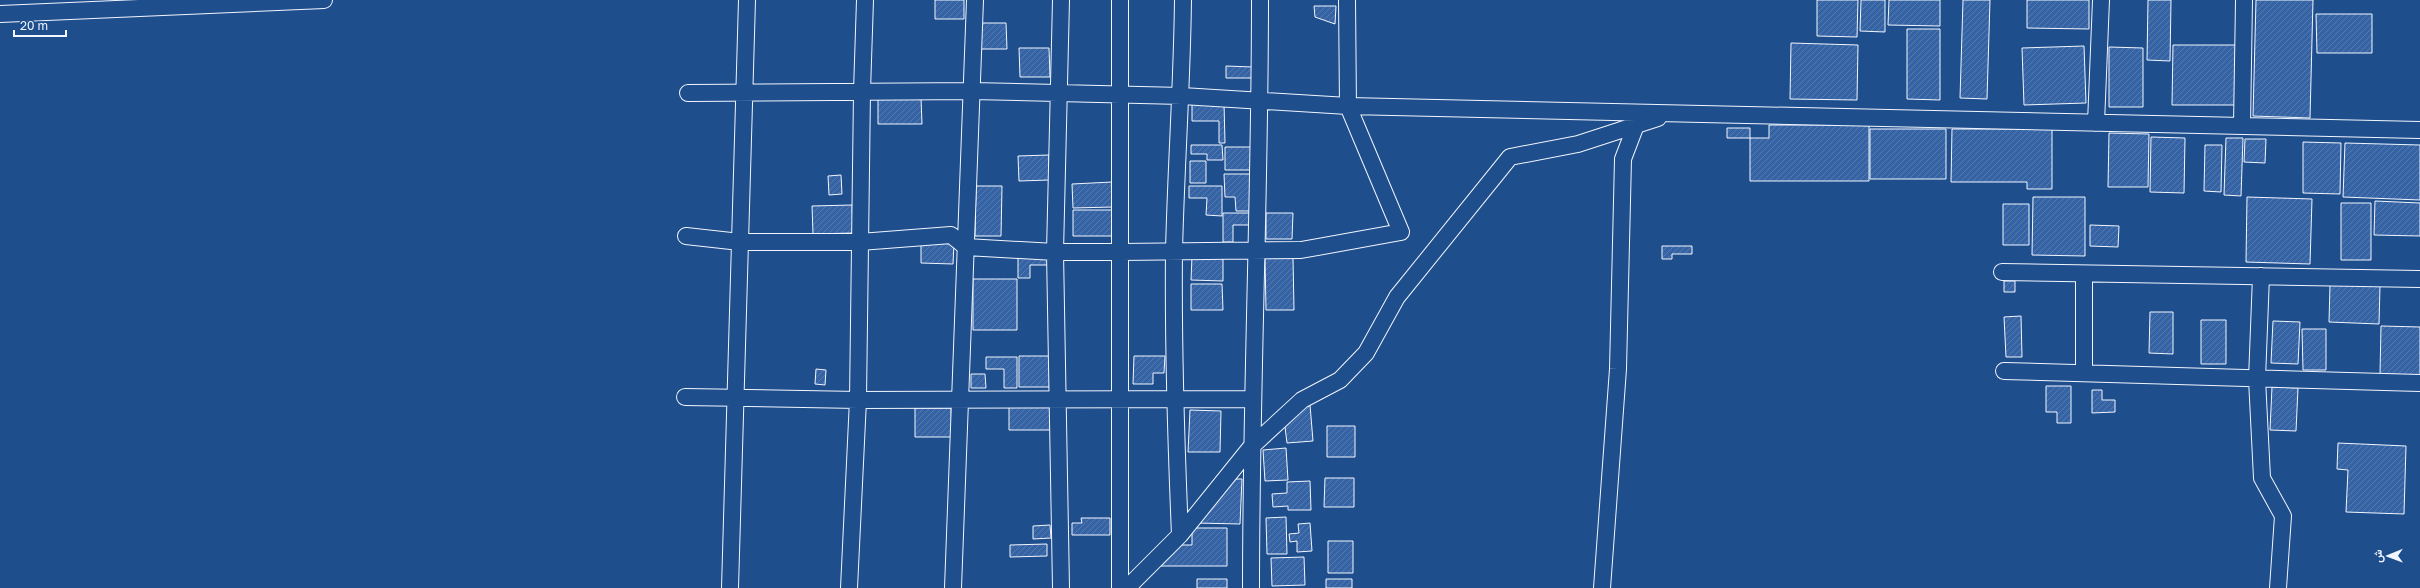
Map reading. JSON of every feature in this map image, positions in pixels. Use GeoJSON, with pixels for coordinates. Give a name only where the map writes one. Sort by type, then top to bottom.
{"type":"FeatureCollection","features":[{"type":"Feature","properties":{"kind":"street"},"geometry":{"type":"LineString","coordinates":[[0,14],[324,0]]}},
{"type":"Feature","properties":{"kind":"street"},"geometry":{"type":"LineString","coordinates":[[730,588],[747,0]]}},
{"type":"Feature","properties":{"kind":"street"},"geometry":{"type":"LineString","coordinates":[[849,588],[858,400],[862,91],[865,0]]}},
{"type":"Feature","properties":{"kind":"street"},"geometry":{"type":"LineString","coordinates":[[953,588],[972,91],[974,0]]}},
{"type":"Feature","properties":{"kind":"street"},"geometry":{"type":"LineString","coordinates":[[1060,588],[1055,252],[1061,0]]}},
{"type":"Feature","properties":{"kind":"street"},"geometry":{"type":"LineString","coordinates":[[1120,0],[1120,588]]}},
{"type":"Feature","properties":{"kind":"street"},"geometry":{"type":"LineString","coordinates":[[1180,535],[1175,401],[1174,250],[1182,96],[1184,0]]}},
{"type":"Feature","properties":{"kind":"street"},"geometry":{"type":"LineString","coordinates":[[1251,588],[1251,447],[1258,249],[1260,0]]}},
{"type":"Feature","properties":{"kind":"street"},"geometry":{"type":"LineString","coordinates":[[686,236],[740,242],[860,242],[951,235],[966,247],[1055,252],[1121,252],[1258,249],[1301,250],[1401,232],[1348,106],[1347,0]]}},
{"type":"Feature","properties":{"kind":"street"},"geometry":{"type":"LineString","coordinates":[[2096,123],[2101,0]]}},
{"type":"Feature","properties":{"kind":"street"},"geometry":{"type":"LineString","coordinates":[[2242,126],[2244,0]]}},
{"type":"Feature","properties":{"kind":"street"},"geometry":{"type":"LineString","coordinates":[[688,93],[744,94],[862,91],[972,91],[1120,94],[1182,96],[1260,102],[1348,106],[2420,130]]}},
{"type":"Feature","properties":{"kind":"street"},"geometry":{"type":"LineString","coordinates":[[1127,588],[1180,535],[1251,447],[1302,400],[1340,380],[1366,353],[1397,297],[1510,157],[1578,144],[1670,114]]}},
{"type":"Feature","properties":{"kind":"street"},"geometry":{"type":"LineString","coordinates":[[1602,588],[1618,368],[1623,159],[1636,125]]}},
{"type":"Feature","properties":{"kind":"street"},"geometry":{"type":"LineString","coordinates":[[2002,272],[2420,279]]}},
{"type":"Feature","properties":{"kind":"street"},"geometry":{"type":"LineString","coordinates":[[2084,274],[2084,373]]}},
{"type":"Feature","properties":{"kind":"street"},"geometry":{"type":"LineString","coordinates":[[2261,276],[2257,379],[2262,478],[2283,516],[2278,588]]}},
{"type":"Feature","properties":{"kind":"street"},"geometry":{"type":"LineString","coordinates":[[2004,371],[2420,383]]}},
{"type":"Feature","properties":{"kind":"street"},"geometry":{"type":"LineString","coordinates":[[685,397],[858,400],[1252,400]]}},
{"type":"Feature","properties":{"kind":"building"},"geometry":{"type":"Polygon","coordinates":[[[935,0],[964,0],[964,19],[935,19],[935,0]]]}},
{"type":"Feature","properties":{"kind":"building"},"geometry":{"type":"Polygon","coordinates":[[[1817,0],[1858,0],[1857,37],[1817,36],[1817,0]]]}},
{"type":"Feature","properties":{"kind":"building"},"geometry":{"type":"Polygon","coordinates":[[[1861,0],[1885,0],[1885,32],[1860,31],[1861,0]]]}},
{"type":"Feature","properties":{"kind":"building"},"geometry":{"type":"Polygon","coordinates":[[[1889,0],[1940,0],[1940,26],[1888,25],[1889,0]]]}},
{"type":"Feature","properties":{"kind":"building"},"geometry":{"type":"Polygon","coordinates":[[[1963,0],[1990,0],[1987,99],[1960,98],[1963,0]]]}},
{"type":"Feature","properties":{"kind":"building"},"geometry":{"type":"Polygon","coordinates":[[[2027,0],[2089,0],[2089,29],[2027,28],[2027,0]]]}},
{"type":"Feature","properties":{"kind":"building"},"geometry":{"type":"Polygon","coordinates":[[[2148,0],[2171,0],[2170,61],[2147,60],[2148,0]]]}},
{"type":"Feature","properties":{"kind":"building"},"geometry":{"type":"Polygon","coordinates":[[[2256,0],[2313,0],[2310,118],[2253,116],[2256,0]]]}},
{"type":"Feature","properties":{"kind":"building"},"geometry":{"type":"Polygon","coordinates":[[[1314,6],[1336,6],[1335,24],[1315,17],[1314,6]]]}},
{"type":"Feature","properties":{"kind":"building"},"geometry":{"type":"Polygon","coordinates":[[[2316,14],[2372,14],[2372,53],[2317,53],[2316,14]]]}},
{"type":"Feature","properties":{"kind":"building"},"geometry":{"type":"Polygon","coordinates":[[[980,23],[1006,23],[1007,49],[981,49],[980,23]]]}},
{"type":"Feature","properties":{"kind":"building"},"geometry":{"type":"Polygon","coordinates":[[[1907,29],[1940,29],[1940,100],[1907,99],[1907,29]]]}},
{"type":"Feature","properties":{"kind":"building"},"geometry":{"type":"Polygon","coordinates":[[[1791,43],[1858,45],[1857,100],[1790,99],[1791,43]]]}},
{"type":"Feature","properties":{"kind":"building"},"geometry":{"type":"Polygon","coordinates":[[[2173,45],[2239,45],[2239,105],[2172,105],[2173,45]]]}},
{"type":"Feature","properties":{"kind":"building"},"geometry":{"type":"Polygon","coordinates":[[[2084,46],[2086,103],[2024,105],[2022,48],[2084,46]]]}},
{"type":"Feature","properties":{"kind":"building"},"geometry":{"type":"Polygon","coordinates":[[[2109,47],[2143,48],[2143,107],[2109,107],[2109,47]]]}},
{"type":"Feature","properties":{"kind":"building"},"geometry":{"type":"Polygon","coordinates":[[[1019,48],[1049,48],[1050,77],[1020,77],[1019,48]]]}},
{"type":"Feature","properties":{"kind":"building"},"geometry":{"type":"Polygon","coordinates":[[[1226,66],[1253,67],[1253,78],[1226,78],[1226,66]]]}},
{"type":"Feature","properties":{"kind":"building"},"geometry":{"type":"Polygon","coordinates":[[[921,98],[922,124],[878,124],[878,99],[921,98]]]}},
{"type":"Feature","properties":{"kind":"building"},"geometry":{"type":"Polygon","coordinates":[[[1192,103],[1224,103],[1225,143],[1219,143],[1219,121],[1192,121],[1192,103]]]}},
{"type":"Feature","properties":{"kind":"building"},"geometry":{"type":"Polygon","coordinates":[[[1769,125],[1869,125],[1869,181],[1750,181],[1750,138],[1769,138],[1769,125]]]}},
{"type":"Feature","properties":{"kind":"building"},"geometry":{"type":"Polygon","coordinates":[[[1727,128],[1750,128],[1750,138],[1727,138],[1727,128]]]}},
{"type":"Feature","properties":{"kind":"building"},"geometry":{"type":"Polygon","coordinates":[[[1870,129],[1946,129],[1946,179],[1870,179],[1870,129]]]}},
{"type":"Feature","properties":{"kind":"building"},"geometry":{"type":"Polygon","coordinates":[[[1952,129],[2052,129],[2052,189],[2027,189],[2027,182],[1951,182],[1952,129]]]}},
{"type":"Feature","properties":{"kind":"building"},"geometry":{"type":"Polygon","coordinates":[[[2109,133],[2149,134],[2148,187],[2108,187],[2109,133]]]}},
{"type":"Feature","properties":{"kind":"building"},"geometry":{"type":"Polygon","coordinates":[[[2151,137],[2185,138],[2184,193],[2150,192],[2151,137]]]}},
{"type":"Feature","properties":{"kind":"building"},"geometry":{"type":"Polygon","coordinates":[[[2226,138],[2243,138],[2241,196],[2224,195],[2226,138]]]}},
{"type":"Feature","properties":{"kind":"building"},"geometry":{"type":"Polygon","coordinates":[[[2245,139],[2266,139],[2265,163],[2244,162],[2245,139]]]}},
{"type":"Feature","properties":{"kind":"building"},"geometry":{"type":"Polygon","coordinates":[[[2303,142],[2341,143],[2340,194],[2303,193],[2303,142]]]}},
{"type":"Feature","properties":{"kind":"building"},"geometry":{"type":"Polygon","coordinates":[[[2345,143],[2420,145],[2420,200],[2343,197],[2345,143]]]}},
{"type":"Feature","properties":{"kind":"building"},"geometry":{"type":"Polygon","coordinates":[[[1191,145],[1222,145],[1223,160],[1207,160],[1207,154],[1191,154],[1191,145]]]}},
{"type":"Feature","properties":{"kind":"building"},"geometry":{"type":"Polygon","coordinates":[[[2205,145],[2222,145],[2221,192],[2204,191],[2205,145]]]}},
{"type":"Feature","properties":{"kind":"building"},"geometry":{"type":"Polygon","coordinates":[[[1225,147],[1252,147],[1252,170],[1225,170],[1225,147]]]}},
{"type":"Feature","properties":{"kind":"building"},"geometry":{"type":"Polygon","coordinates":[[[1049,155],[1049,180],[1019,181],[1018,156],[1049,155]]]}},
{"type":"Feature","properties":{"kind":"building"},"geometry":{"type":"Polygon","coordinates":[[[1190,161],[1206,161],[1206,183],[1190,183],[1190,161]]]}},
{"type":"Feature","properties":{"kind":"building"},"geometry":{"type":"Polygon","coordinates":[[[1224,174],[1253,174],[1253,211],[1236,211],[1235,197],[1225,197],[1224,174]]]}},
{"type":"Feature","properties":{"kind":"building"},"geometry":{"type":"Polygon","coordinates":[[[841,175],[842,194],[829,195],[828,176],[841,175]]]}},
{"type":"Feature","properties":{"kind":"building"},"geometry":{"type":"Polygon","coordinates":[[[1112,182],[1113,207],[1073,208],[1072,184],[1112,182]]]}},
{"type":"Feature","properties":{"kind":"building"},"geometry":{"type":"Polygon","coordinates":[[[976,186],[1002,186],[1001,236],[975,236],[976,186]]]}},
{"type":"Feature","properties":{"kind":"building"},"geometry":{"type":"Polygon","coordinates":[[[1189,186],[1222,186],[1222,216],[1206,215],[1207,198],[1189,198],[1189,186]]]}},
{"type":"Feature","properties":{"kind":"building"},"geometry":{"type":"Polygon","coordinates":[[[2033,197],[2085,197],[2085,256],[2032,255],[2033,197]]]}},
{"type":"Feature","properties":{"kind":"building"},"geometry":{"type":"Polygon","coordinates":[[[2247,197],[2312,199],[2310,264],[2246,262],[2247,197]]]}},
{"type":"Feature","properties":{"kind":"building"},"geometry":{"type":"Polygon","coordinates":[[[2375,201],[2420,203],[2420,236],[2374,235],[2375,201]]]}},
{"type":"Feature","properties":{"kind":"building"},"geometry":{"type":"Polygon","coordinates":[[[2341,203],[2371,203],[2371,260],[2341,260],[2341,203]]]}},
{"type":"Feature","properties":{"kind":"building"},"geometry":{"type":"Polygon","coordinates":[[[2003,204],[2029,204],[2029,245],[2003,245],[2003,204]]]}},
{"type":"Feature","properties":{"kind":"building"},"geometry":{"type":"Polygon","coordinates":[[[852,205],[853,233],[813,234],[812,206],[852,205]]]}},
{"type":"Feature","properties":{"kind":"building"},"geometry":{"type":"Polygon","coordinates":[[[1073,210],[1115,210],[1115,236],[1073,236],[1073,210]]]}},
{"type":"Feature","properties":{"kind":"building"},"geometry":{"type":"Polygon","coordinates":[[[1223,213],[1251,213],[1251,225],[1233,225],[1233,242],[1223,242],[1223,213]]]}},
{"type":"Feature","properties":{"kind":"building"},"geometry":{"type":"Polygon","coordinates":[[[1266,213],[1293,213],[1292,239],[1266,239],[1266,213]]]}},
{"type":"Feature","properties":{"kind":"building"},"geometry":{"type":"Polygon","coordinates":[[[2090,225],[2119,226],[2118,247],[2090,246],[2090,225]]]}},
{"type":"Feature","properties":{"kind":"building"},"geometry":{"type":"Polygon","coordinates":[[[921,242],[954,243],[953,264],[921,263],[921,242]]]}},
{"type":"Feature","properties":{"kind":"building"},"geometry":{"type":"Polygon","coordinates":[[[1662,246],[1692,246],[1692,254],[1672,254],[1672,259],[1662,259],[1662,246]]]}},
{"type":"Feature","properties":{"kind":"building"},"geometry":{"type":"Polygon","coordinates":[[[1018,256],[1050,256],[1050,265],[1030,265],[1030,278],[1018,278],[1018,256]]]}},
{"type":"Feature","properties":{"kind":"building"},"geometry":{"type":"Polygon","coordinates":[[[1192,256],[1223,256],[1223,281],[1191,280],[1192,256]]]}},
{"type":"Feature","properties":{"kind":"building"},"geometry":{"type":"Polygon","coordinates":[[[1265,258],[1293,258],[1294,310],[1266,310],[1265,258]]]}},
{"type":"Feature","properties":{"kind":"building"},"geometry":{"type":"Polygon","coordinates":[[[973,279],[1017,279],[1017,330],[973,330],[973,279]]]}},
{"type":"Feature","properties":{"kind":"building"},"geometry":{"type":"Polygon","coordinates":[[[2004,281],[2015,281],[2015,292],[2004,292],[2004,281]]]}},
{"type":"Feature","properties":{"kind":"building"},"geometry":{"type":"Polygon","coordinates":[[[1191,284],[1222,284],[1223,310],[1191,310],[1191,284]]]}},
{"type":"Feature","properties":{"kind":"building"},"geometry":{"type":"Polygon","coordinates":[[[2330,285],[2380,286],[2379,324],[2329,322],[2330,285]]]}},
{"type":"Feature","properties":{"kind":"building"},"geometry":{"type":"Polygon","coordinates":[[[2150,312],[2173,312],[2173,354],[2149,353],[2150,312]]]}},
{"type":"Feature","properties":{"kind":"building"},"geometry":{"type":"Polygon","coordinates":[[[2021,316],[2022,357],[2006,357],[2004,317],[2021,316]]]}},
{"type":"Feature","properties":{"kind":"building"},"geometry":{"type":"Polygon","coordinates":[[[2201,320],[2226,320],[2226,364],[2201,364],[2201,320]]]}},
{"type":"Feature","properties":{"kind":"building"},"geometry":{"type":"Polygon","coordinates":[[[2273,321],[2300,322],[2298,364],[2271,363],[2273,321]]]}},
{"type":"Feature","properties":{"kind":"building"},"geometry":{"type":"Polygon","coordinates":[[[2381,326],[2420,327],[2420,375],[2380,374],[2381,326]]]}},
{"type":"Feature","properties":{"kind":"building"},"geometry":{"type":"Polygon","coordinates":[[[2302,329],[2326,329],[2326,370],[2303,370],[2302,329]]]}},
{"type":"Feature","properties":{"kind":"building"},"geometry":{"type":"Polygon","coordinates":[[[1019,356],[1050,356],[1051,387],[1019,387],[1019,356]]]}},
{"type":"Feature","properties":{"kind":"building"},"geometry":{"type":"Polygon","coordinates":[[[1134,356],[1165,356],[1164,373],[1153,373],[1153,384],[1133,384],[1134,356]]]}},
{"type":"Feature","properties":{"kind":"building"},"geometry":{"type":"Polygon","coordinates":[[[986,357],[1017,357],[1017,388],[1004,388],[1004,369],[986,369],[986,357]]]}},
{"type":"Feature","properties":{"kind":"building"},"geometry":{"type":"Polygon","coordinates":[[[816,369],[826,370],[825,385],[815,384],[816,369]]]}},
{"type":"Feature","properties":{"kind":"building"},"geometry":{"type":"Polygon","coordinates":[[[971,374],[985,374],[986,388],[971,388],[971,374]]]}},
{"type":"Feature","properties":{"kind":"building"},"geometry":{"type":"Polygon","coordinates":[[[2046,386],[2071,386],[2071,423],[2057,423],[2057,412],[2046,412],[2046,386]]]}},
{"type":"Feature","properties":{"kind":"building"},"geometry":{"type":"Polygon","coordinates":[[[2272,387],[2298,388],[2296,431],[2270,430],[2272,387]]]}},
{"type":"Feature","properties":{"kind":"building"},"geometry":{"type":"Polygon","coordinates":[[[2092,390],[2102,390],[2102,400],[2115,400],[2115,412],[2092,413],[2092,390]]]}},
{"type":"Feature","properties":{"kind":"building"},"geometry":{"type":"Polygon","coordinates":[[[1009,405],[1050,405],[1050,430],[1009,430],[1009,405]]]}},
{"type":"Feature","properties":{"kind":"building"},"geometry":{"type":"Polygon","coordinates":[[[1300,405],[1310,405],[1313,441],[1287,443],[1285,427],[1300,405]]]}},
{"type":"Feature","properties":{"kind":"building"},"geometry":{"type":"Polygon","coordinates":[[[915,408],[951,408],[952,437],[915,437],[915,408]]]}},
{"type":"Feature","properties":{"kind":"building"},"geometry":{"type":"Polygon","coordinates":[[[1190,410],[1221,411],[1220,452],[1188,452],[1190,410]]]}},
{"type":"Feature","properties":{"kind":"building"},"geometry":{"type":"Polygon","coordinates":[[[1327,426],[1355,426],[1355,457],[1327,457],[1327,426]]]}},
{"type":"Feature","properties":{"kind":"building"},"geometry":{"type":"Polygon","coordinates":[[[2338,443],[2406,446],[2404,514],[2346,512],[2348,470],[2337,469],[2338,443]]]}},
{"type":"Feature","properties":{"kind":"building"},"geometry":{"type":"Polygon","coordinates":[[[1286,448],[1288,480],[1265,481],[1263,450],[1286,448]]]}},
{"type":"Feature","properties":{"kind":"building"},"geometry":{"type":"Polygon","coordinates":[[[1325,478],[1354,478],[1354,507],[1324,507],[1325,478]]]}},
{"type":"Feature","properties":{"kind":"building"},"geometry":{"type":"Polygon","coordinates":[[[1231,479],[1242,479],[1240,524],[1197,523],[1231,479]]]}},
{"type":"Feature","properties":{"kind":"building"},"geometry":{"type":"Polygon","coordinates":[[[1310,481],[1311,510],[1288,510],[1288,506],[1273,507],[1272,494],[1287,493],[1287,482],[1310,481]]]}},
{"type":"Feature","properties":{"kind":"building"},"geometry":{"type":"Polygon","coordinates":[[[1286,517],[1287,554],[1267,554],[1266,518],[1286,517]]]}},
{"type":"Feature","properties":{"kind":"building"},"geometry":{"type":"Polygon","coordinates":[[[1081,518],[1110,518],[1110,535],[1072,535],[1072,523],[1082,523],[1081,518]]]}},
{"type":"Feature","properties":{"kind":"building"},"geometry":{"type":"Polygon","coordinates":[[[1310,523],[1312,551],[1297,552],[1297,541],[1290,542],[1289,534],[1299,533],[1298,524],[1310,523]]]}},
{"type":"Feature","properties":{"kind":"building"},"geometry":{"type":"Polygon","coordinates":[[[1050,525],[1051,538],[1033,539],[1033,526],[1050,525]]]}},
{"type":"Feature","properties":{"kind":"building"},"geometry":{"type":"Polygon","coordinates":[[[1192,528],[1227,528],[1227,566],[1161,566],[1181,545],[1192,545],[1192,528]]]}},
{"type":"Feature","properties":{"kind":"building"},"geometry":{"type":"Polygon","coordinates":[[[1328,541],[1353,541],[1353,573],[1328,573],[1328,541]]]}},
{"type":"Feature","properties":{"kind":"building"},"geometry":{"type":"Polygon","coordinates":[[[1047,544],[1047,556],[1010,557],[1010,545],[1047,544]]]}},
{"type":"Feature","properties":{"kind":"building"},"geometry":{"type":"Polygon","coordinates":[[[1304,557],[1305,585],[1272,586],[1271,558],[1304,557]]]}},
{"type":"Feature","properties":{"kind":"building"},"geometry":{"type":"Polygon","coordinates":[[[1197,579],[1227,579],[1227,588],[1197,588],[1197,579]]]}},
{"type":"Feature","properties":{"kind":"building"},"geometry":{"type":"Polygon","coordinates":[[[1326,579],[1352,579],[1352,588],[1326,588],[1326,579]]]}}]}
